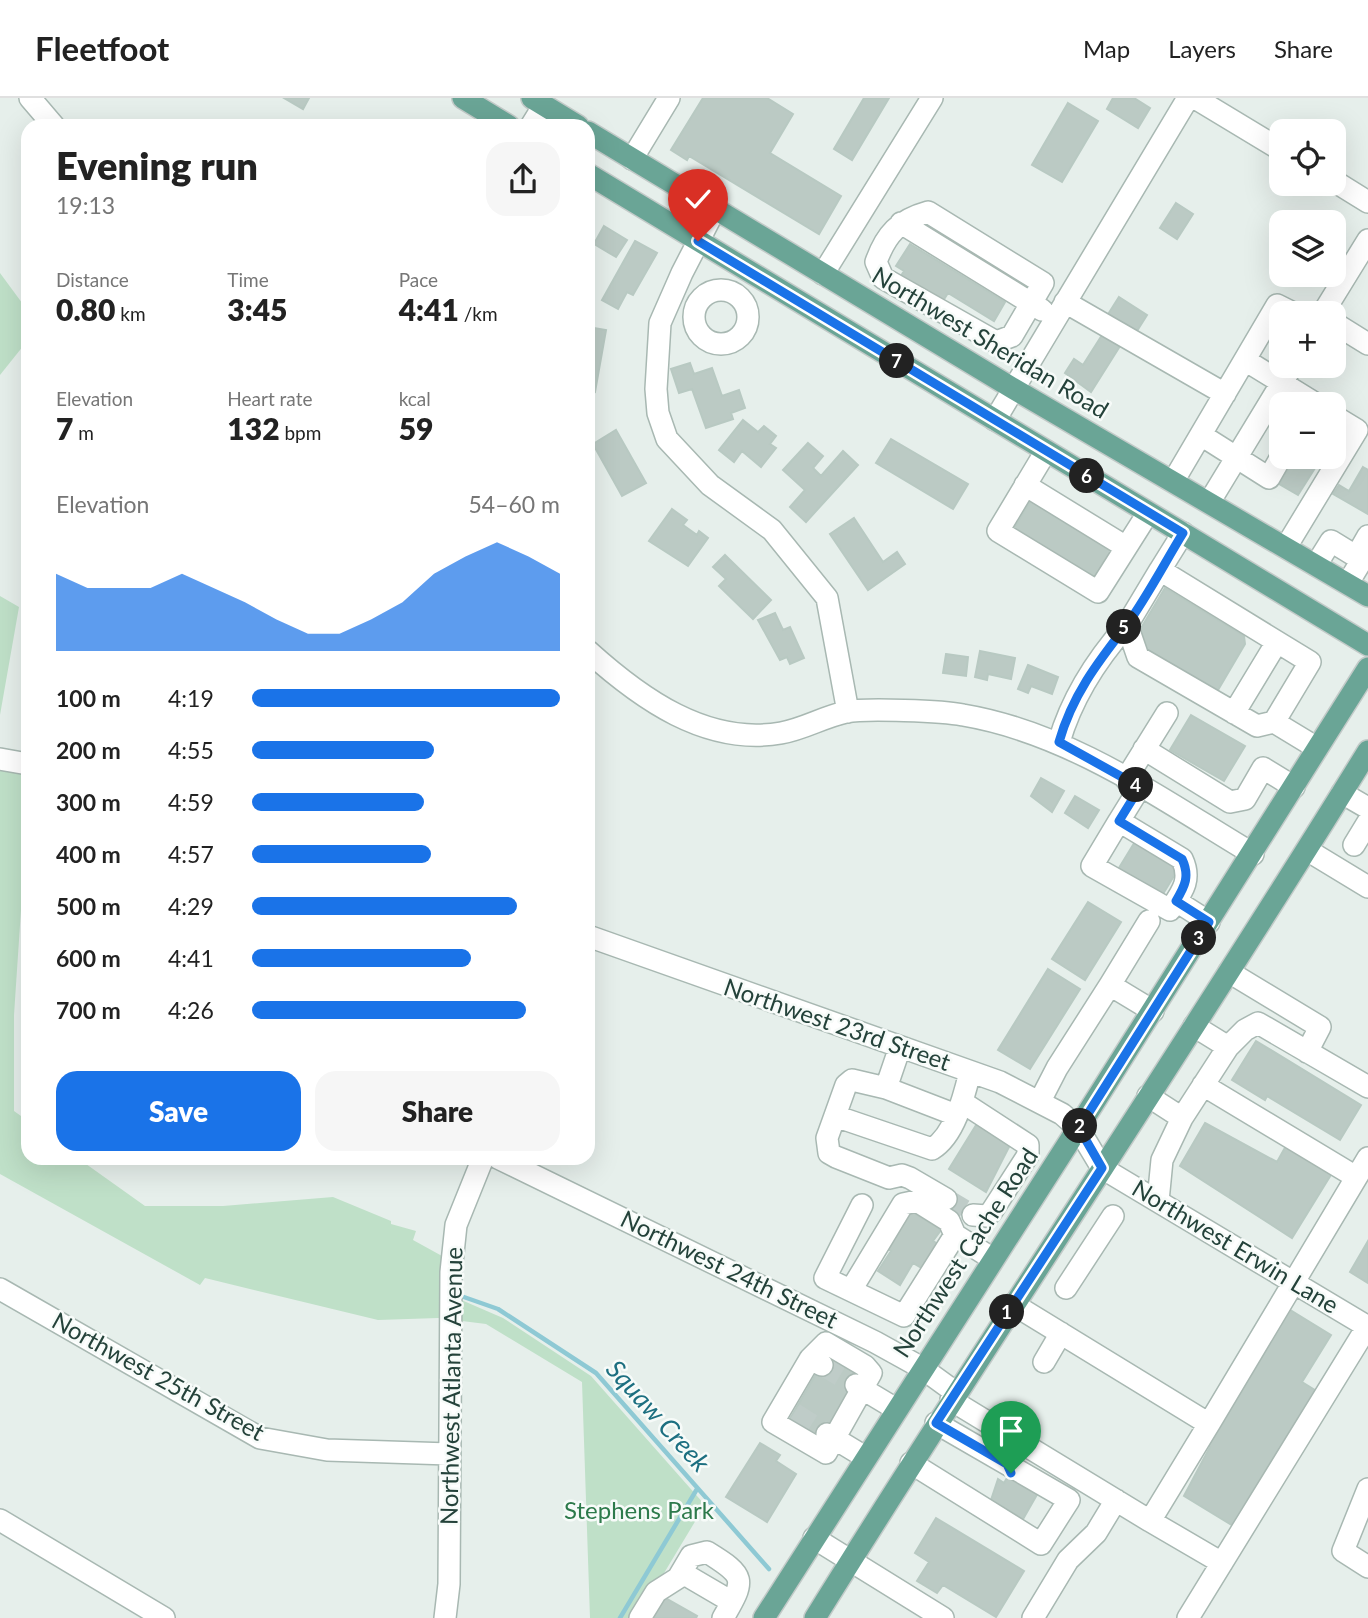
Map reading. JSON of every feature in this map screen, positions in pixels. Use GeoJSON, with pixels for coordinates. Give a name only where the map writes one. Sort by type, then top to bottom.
{"type":"FeatureCollection","features":[{"type":"Feature","properties":{"kind":"main road"},"geometry":{"type":"LineString","coordinates":[[463,98],[498,119]]}},
{"type":"Feature","properties":{"kind":"main road"},"geometry":{"type":"LineString","coordinates":[[538,102],[566,119]]}},
{"type":"Feature","properties":{"kind":"main road","name":"Northwest Sheridan Road"},"geometry":{"type":"LineString","coordinates":[[595,136],[1014,389],[1210,501],[1368,596]]}},
{"type":"Feature","properties":{"kind":"main road"},"geometry":{"type":"LineString","coordinates":[[595,178],[1368,645]]}},
{"type":"Feature","properties":{"kind":"main road","name":"Northwest Cache Road"},"geometry":{"type":"LineString","coordinates":[[764,1618],[922,1368],[1079,1128],[1368,668]]}},
{"type":"Feature","properties":{"kind":"main road"},"geometry":{"type":"LineString","coordinates":[[815,1618],[953,1396],[1194,1026],[1368,751]]}},
{"type":"Feature","properties":{"kind":"street"},"geometry":{"type":"LineString","coordinates":[[30,98],[48,119]]}},
{"type":"Feature","properties":{"kind":"street"},"geometry":{"type":"LineString","coordinates":[[632,159],[668,98]]}},
{"type":"Feature","properties":{"kind":"street"},"geometry":{"type":"LineString","coordinates":[[823,274],[932,98]]}},
{"type":"Feature","properties":{"kind":"street"},"geometry":{"type":"LineString","coordinates":[[995,421],[1188,98]]}},
{"type":"Feature","properties":{"kind":"street"},"geometry":{"type":"LineString","coordinates":[[1195,98],[1269,143]]}},
{"type":"Feature","properties":{"kind":"street"},"geometry":{"type":"LineString","coordinates":[[533,119],[538,102]]}},
{"type":"Feature","properties":{"kind":"street"},"geometry":{"type":"LineString","coordinates":[[1346,188],[1368,202]]}},
{"type":"Feature","properties":{"kind":"street"},"geometry":{"type":"LineString","coordinates":[[715,209],[660,323],[656,389],[658,413],[667,439],[710,485],[772,530],[827,598],[848,712]]}},
{"type":"Feature","properties":{"kind":"street"},"geometry":{"type":"LineString","coordinates":[[858,218],[893,230],[1031,303],[1060,310],[1225,394]]}},
{"type":"Feature","properties":{"kind":"street"},"geometry":{"type":"LineString","coordinates":[[893,230],[876,262],[883,278],[996,342],[1012,336],[1031,303]]}},
{"type":"Feature","properties":{"kind":"street"},"geometry":{"type":"LineString","coordinates":[[1330,301],[1368,240]]}},
{"type":"Feature","properties":{"kind":"street"},"geometry":{"type":"LineString","coordinates":[[1174,480],[1269,319]]}},
{"type":"Feature","properties":{"kind":"street"},"geometry":{"type":"LineString","coordinates":[[660,323],[696,330]]}},
{"type":"Feature","properties":{"kind":"street"},"geometry":{"type":"LineString","coordinates":[[1346,330],[1368,344]]}},
{"type":"Feature","properties":{"kind":"street"},"geometry":{"type":"LineString","coordinates":[[1245,360],[1269,368]]}},
{"type":"Feature","properties":{"kind":"street"},"geometry":{"type":"LineString","coordinates":[[1210,501],[1285,378]]}},
{"type":"Feature","properties":{"kind":"street"},"geometry":{"type":"LineString","coordinates":[[1291,378],[1304,392]]}},
{"type":"Feature","properties":{"kind":"street"},"geometry":{"type":"LineString","coordinates":[[1286,547],[1362,434],[1346,424]]}},
{"type":"Feature","properties":{"kind":"street"},"geometry":{"type":"LineString","coordinates":[[1200,435],[1269,478],[1274,469]]}},
{"type":"Feature","properties":{"kind":"street"},"geometry":{"type":"LineString","coordinates":[[1045,451],[998,531],[1098,592],[1148,513]]}},
{"type":"Feature","properties":{"kind":"street"},"geometry":{"type":"LineString","coordinates":[[1025,485],[1126,547]]}},
{"type":"Feature","properties":{"kind":"street"},"geometry":{"type":"LineString","coordinates":[[1059,742],[1067,715],[1083,684],[1127,625],[1183,533]]}},
{"type":"Feature","properties":{"kind":"street"},"geometry":{"type":"LineString","coordinates":[[1316,565],[1331,541],[1363,548],[1362,560],[1348,583]]}},
{"type":"Feature","properties":{"kind":"street"},"geometry":{"type":"LineString","coordinates":[[1160,570],[1310,662],[1274,722]]}},
{"type":"Feature","properties":{"kind":"street"},"geometry":{"type":"LineString","coordinates":[[1127,625],[1138,657],[1257,726],[1274,722],[1317,748]]}},
{"type":"Feature","properties":{"kind":"street"},"geometry":{"type":"LineString","coordinates":[[1234,713],[1277,642]]}},
{"type":"Feature","properties":{"kind":"street"},"geometry":{"type":"LineString","coordinates":[[595,657],[627,687],[696,725],[736,735],[778,734],[848,712],[960,714],[1019,727],[1059,742],[1253,854]]}},
{"type":"Feature","properties":{"kind":"street"},"geometry":{"type":"LineString","coordinates":[[1167,713],[1144,749],[1133,783],[1125,825],[1112,848],[1111,860],[1115,868],[1151,892],[1162,909],[1209,922]]}},
{"type":"Feature","properties":{"kind":"street"},"geometry":{"type":"LineString","coordinates":[[1144,749],[1230,802],[1245,799],[1263,768],[1294,786]]}},
{"type":"Feature","properties":{"kind":"street"},"geometry":{"type":"LineString","coordinates":[[0,759],[21,763]]}},
{"type":"Feature","properties":{"kind":"street"},"geometry":{"type":"LineString","coordinates":[[1342,793],[1368,808]]}},
{"type":"Feature","properties":{"kind":"street"},"geometry":{"type":"LineString","coordinates":[[1354,845],[1368,822]]}},
{"type":"Feature","properties":{"kind":"street"},"geometry":{"type":"LineString","coordinates":[[1040,1101],[1056,1068],[1110,985],[1162,909],[1186,884],[1187,869],[1182,859],[1125,825]]}},
{"type":"Feature","properties":{"kind":"street"},"geometry":{"type":"LineString","coordinates":[[1307,850],[1368,887]]}},
{"type":"Feature","properties":{"kind":"street","name":"Northwest 23rd Street"},"geometry":{"type":"LineString","coordinates":[[595,938],[971,1072],[1040,1101],[1079,1128]]}},
{"type":"Feature","properties":{"kind":"street"},"geometry":{"type":"LineString","coordinates":[[1228,972],[1320,1027],[1307,1052]]}},
{"type":"Feature","properties":{"kind":"street"},"geometry":{"type":"LineString","coordinates":[[1110,985],[1153,1011]]}},
{"type":"Feature","properties":{"kind":"street"},"geometry":{"type":"LineString","coordinates":[[1158,1201],[1162,1160],[1182,1118],[1228,1046],[1245,1030],[1258,1024],[1368,1087]]}},
{"type":"Feature","properties":{"kind":"street"},"geometry":{"type":"LineString","coordinates":[[1194,1026],[1228,1046]]}},
{"type":"Feature","properties":{"kind":"street"},"geometry":{"type":"LineString","coordinates":[[886,1088],[900,1047]]}},
{"type":"Feature","properties":{"kind":"street"},"geometry":{"type":"LineString","coordinates":[[835,1116],[932,1149],[939,1145],[959,1108],[971,1072]]}},
{"type":"Feature","properties":{"kind":"street"},"geometry":{"type":"LineString","coordinates":[[946,1199],[910,1178],[902,1175],[889,1178],[830,1153],[827,1138],[846,1085],[852,1080],[959,1108],[1028,1145],[1028,1155],[992,1211],[987,1216],[973,1215]]}},
{"type":"Feature","properties":{"kind":"street"},"geometry":{"type":"LineString","coordinates":[[1203,1085],[1356,1177]]}},
{"type":"Feature","properties":{"kind":"street"},"geometry":{"type":"LineString","coordinates":[[1147,1096],[1182,1118]]}},
{"type":"Feature","properties":{"kind":"street"},"geometry":{"type":"LineString","coordinates":[[1079,1128],[1102,1168]]}},
{"type":"Feature","properties":{"kind":"street"},"geometry":{"type":"LineString","coordinates":[[1150,1521],[1368,1158]]}},
{"type":"Feature","properties":{"kind":"street","name":"Northwest Atlanta Avenue"},"geometry":{"type":"LineString","coordinates":[[445,1618],[449,1584],[451,1272],[456,1225],[480,1165]]}},
{"type":"Feature","properties":{"kind":"street","name":"Northwest 24th Street"},"geometry":{"type":"LineString","coordinates":[[512,1165],[875,1342],[922,1368],[953,1396],[1116,1500],[1222,1563]]}},
{"type":"Feature","properties":{"kind":"street","name":"Northwest Erwin Lane"},"geometry":{"type":"LineString","coordinates":[[1102,1168],[1367,1327]]}},
{"type":"Feature","properties":{"kind":"street"},"geometry":{"type":"LineString","coordinates":[[875,1342],[861,1380],[831,1436],[826,1453],[774,1422],[788,1410],[826,1343],[840,1325],[853,1292],[903,1204],[917,1201],[949,1221],[955,1235],[993,1259]]}},
{"type":"Feature","properties":{"kind":"street"},"geometry":{"type":"LineString","coordinates":[[862,1205],[825,1278],[904,1317],[955,1235]]}},
{"type":"Feature","properties":{"kind":"street"},"geometry":{"type":"LineString","coordinates":[[1066,1288],[1113,1216]]}},
{"type":"Feature","properties":{"kind":"street"},"geometry":{"type":"LineString","coordinates":[[1058,1235],[1089,1253]]}},
{"type":"Feature","properties":{"kind":"street","name":"Northwest 25th Street"},"geometry":{"type":"LineString","coordinates":[[0,1289],[260,1438],[327,1450],[449,1454]]}},
{"type":"Feature","properties":{"kind":"street"},"geometry":{"type":"LineString","coordinates":[[1013,1304],[1209,1424]]}},
{"type":"Feature","properties":{"kind":"street"},"geometry":{"type":"LineString","coordinates":[[1188,1618],[1367,1327]]}},
{"type":"Feature","properties":{"kind":"street"},"geometry":{"type":"LineString","coordinates":[[1044,1362],[1061,1333]]}},
{"type":"Feature","properties":{"kind":"street"},"geometry":{"type":"LineString","coordinates":[[826,1343],[861,1380],[896,1409]]}},
{"type":"Feature","properties":{"kind":"street"},"geometry":{"type":"LineString","coordinates":[[936,1423],[1009,1469],[1069,1500],[1041,1544]]}},
{"type":"Feature","properties":{"kind":"street"},"geometry":{"type":"LineString","coordinates":[[831,1436],[865,1457]]}},
{"type":"Feature","properties":{"kind":"street"},"geometry":{"type":"LineString","coordinates":[[911,1463],[1068,1560]]}},
{"type":"Feature","properties":{"kind":"street"},"geometry":{"type":"LineString","coordinates":[[984,1508],[998,1510],[1026,1526],[1035,1526],[1046,1516],[1049,1501],[1040,1489]]}},
{"type":"Feature","properties":{"kind":"street"},"geometry":{"type":"LineString","coordinates":[[1368,1489],[1343,1551],[1368,1567]]}},
{"type":"Feature","properties":{"kind":"street"},"geometry":{"type":"LineString","coordinates":[[1033,1618],[1068,1560],[1096,1533],[1116,1500]]}},
{"type":"Feature","properties":{"kind":"street"},"geometry":{"type":"LineString","coordinates":[[0,1520],[164,1618]]}},
{"type":"Feature","properties":{"kind":"street"},"geometry":{"type":"LineString","coordinates":[[814,1538],[943,1618]]}},
{"type":"Feature","properties":{"kind":"street"},"geometry":{"type":"LineString","coordinates":[[640,1618],[656,1592],[678,1578],[691,1556],[698,1552],[707,1552],[735,1569],[740,1578],[740,1589],[728,1610],[691,1578]]}},
{"type":"Feature","properties":{"kind":"green space"},"geometry":{"type":"Polygon","coordinates":[[[0,273],[21,302],[21,349],[0,375],[0,273]]]}},
{"type":"Feature","properties":{"kind":"green space"},"geometry":{"type":"Polygon","coordinates":[[[0,596],[19,607],[0,715],[0,596]]]}},
{"type":"Feature","properties":{"kind":"green space","name":"Stephens Park"},"geometry":{"type":"Polygon","coordinates":[[[0,750],[21,769],[21,910],[14,1015],[14,1111],[21,1116],[21,1165],[87,1165],[145,1206],[223,1206],[333,1197],[391,1221],[391,1224],[416,1231],[413,1240],[442,1256],[439,1295],[459,1299],[503,1318],[591,1376],[705,1505],[637,1618],[590,1618],[582,1382],[486,1324],[438,1318],[378,1320],[205,1278],[200,1285],[0,1174],[0,750]]]}},
{"type":"Feature","properties":{"kind":"building"},"geometry":{"type":"Polygon","coordinates":[[[284,98],[309,98],[303,109],[284,98]]]}},
{"type":"Feature","properties":{"kind":"building"},"geometry":{"type":"Polygon","coordinates":[[[703,98],[767,98],[793,114],[770,153],[841,196],[819,234],[689,156],[687,160],[671,150],[703,98]]]}},
{"type":"Feature","properties":{"kind":"building"},"geometry":{"type":"Polygon","coordinates":[[[864,98],[889,98],[852,160],[834,149],[864,98]]]}},
{"type":"Feature","properties":{"kind":"building"},"geometry":{"type":"Polygon","coordinates":[[[1113,98],[1134,98],[1150,108],[1138,128],[1107,109],[1113,98]]]}},
{"type":"Feature","properties":{"kind":"building"},"geometry":{"type":"Polygon","coordinates":[[[1068,103],[1098,121],[1062,182],[1032,165],[1068,103]]]}},
{"type":"Feature","properties":{"kind":"building"},"geometry":{"type":"Polygon","coordinates":[[[1176,203],[1193,214],[1177,239],[1160,228],[1176,203]]]}},
{"type":"Feature","properties":{"kind":"building"},"geometry":{"type":"Polygon","coordinates":[[[604,226],[627,240],[616,257],[595,242],[604,226]]]}},
{"type":"Feature","properties":{"kind":"building"},"geometry":{"type":"Polygon","coordinates":[[[635,241],[657,253],[633,295],[627,292],[618,309],[602,300],[635,241]]]}},
{"type":"Feature","properties":{"kind":"building"},"geometry":{"type":"Polygon","coordinates":[[[910,244],[1005,302],[994,321],[948,293],[943,301],[901,276],[904,271],[896,266],[910,244]]]}},
{"type":"Feature","properties":{"kind":"building"},"geometry":{"type":"Polygon","coordinates":[[[1119,297],[1147,315],[1135,334],[1107,316],[1119,297]]]}},
{"type":"Feature","properties":{"kind":"building"},"geometry":{"type":"Polygon","coordinates":[[[595,328],[606,330],[595,392],[595,328]]]}},
{"type":"Feature","properties":{"kind":"building"},"geometry":{"type":"Polygon","coordinates":[[[1102,335],[1120,346],[1091,392],[1065,373],[1074,359],[1083,365],[1102,335]]]}},
{"type":"Feature","properties":{"kind":"building"},"geometry":{"type":"Polygon","coordinates":[[[690,363],[694,374],[712,368],[722,396],[739,390],[745,408],[731,413],[733,419],[706,428],[692,389],[679,393],[671,369],[690,363]]]}},
{"type":"Feature","properties":{"kind":"building"},"geometry":{"type":"Polygon","coordinates":[[[743,420],[758,432],[764,426],[776,436],[770,444],[776,448],[761,467],[742,451],[734,462],[719,450],[743,420]]]}},
{"type":"Feature","properties":{"kind":"building"},"geometry":{"type":"Polygon","coordinates":[[[616,430],[646,483],[622,496],[595,448],[595,443],[616,430]]]}},
{"type":"Feature","properties":{"kind":"building"},"geometry":{"type":"Polygon","coordinates":[[[891,439],[968,484],[953,509],[876,463],[891,439]]]}},
{"type":"Feature","properties":{"kind":"building"},"geometry":{"type":"Polygon","coordinates":[[[808,443],[823,456],[813,468],[821,476],[843,451],[858,465],[806,522],[790,507],[805,490],[783,470],[808,443]]]}},
{"type":"Feature","properties":{"kind":"building"},"geometry":{"type":"Polygon","coordinates":[[[1363,467],[1368,470],[1368,514],[1333,494],[1339,485],[1349,491],[1363,467]]]}},
{"type":"Feature","properties":{"kind":"building"},"geometry":{"type":"Polygon","coordinates":[[[1288,469],[1314,469],[1298,495],[1279,484],[1288,469]]]}},
{"type":"Feature","properties":{"kind":"building"},"geometry":{"type":"Polygon","coordinates":[[[1031,500],[1113,551],[1095,580],[1013,530],[1031,500]]]}},
{"type":"Feature","properties":{"kind":"building"},"geometry":{"type":"Polygon","coordinates":[[[672,509],[687,520],[683,525],[697,535],[699,531],[708,538],[688,566],[649,541],[672,509]]]}},
{"type":"Feature","properties":{"kind":"building"},"geometry":{"type":"Polygon","coordinates":[[[854,518],[883,562],[897,552],[905,564],[868,590],[830,534],[854,518]]]}},
{"type":"Feature","properties":{"kind":"building"},"geometry":{"type":"Polygon","coordinates":[[[725,555],[771,600],[753,619],[719,586],[726,579],[713,567],[725,555]]]}},
{"type":"Feature","properties":{"kind":"building"},"geometry":{"type":"Polygon","coordinates":[[[1165,588],[1244,636],[1245,644],[1215,695],[1146,653],[1140,630],[1165,588]]]}},
{"type":"Feature","properties":{"kind":"building"},"geometry":{"type":"Polygon","coordinates":[[[775,613],[783,630],[790,627],[804,658],[790,664],[787,657],[780,660],[758,620],[775,613]]]}},
{"type":"Feature","properties":{"kind":"building"},"geometry":{"type":"Polygon","coordinates":[[[980,651],[1015,658],[1011,679],[988,674],[987,680],[975,677],[980,651]]]}},
{"type":"Feature","properties":{"kind":"building"},"geometry":{"type":"Polygon","coordinates":[[[946,654],[968,657],[966,676],[943,673],[946,654]]]}},
{"type":"Feature","properties":{"kind":"building"},"geometry":{"type":"Polygon","coordinates":[[[1028,665],[1058,677],[1052,694],[1031,686],[1028,693],[1018,689],[1028,665]]]}},
{"type":"Feature","properties":{"kind":"building"},"geometry":{"type":"Polygon","coordinates":[[[1191,715],[1245,746],[1224,781],[1170,750],[1191,715]]]}},
{"type":"Feature","properties":{"kind":"building"},"geometry":{"type":"Polygon","coordinates":[[[1041,778],[1064,791],[1052,812],[1031,796],[1041,778]]]}},
{"type":"Feature","properties":{"kind":"building"},"geometry":{"type":"Polygon","coordinates":[[[1075,796],[1099,810],[1088,828],[1065,813],[1075,796]]]}},
{"type":"Feature","properties":{"kind":"building"},"geometry":{"type":"Polygon","coordinates":[[[1136,840],[1180,866],[1163,894],[1119,868],[1136,840]]]}},
{"type":"Feature","properties":{"kind":"building"},"geometry":{"type":"Polygon","coordinates":[[[1088,902],[1121,922],[1085,980],[1052,959],[1088,902]]]}},
{"type":"Feature","properties":{"kind":"building"},"geometry":{"type":"Polygon","coordinates":[[[1048,969],[1080,989],[1030,1069],[998,1050],[1048,969]]]}},
{"type":"Feature","properties":{"kind":"building"},"geometry":{"type":"Polygon","coordinates":[[[1256,1041],[1361,1105],[1340,1140],[1267,1096],[1265,1100],[1232,1080],[1256,1041]]]}},
{"type":"Feature","properties":{"kind":"building"},"geometry":{"type":"Polygon","coordinates":[[[981,1117],[1014,1137],[986,1192],[949,1169],[981,1117]]]}},
{"type":"Feature","properties":{"kind":"building"},"geometry":{"type":"Polygon","coordinates":[[[1205,1123],[1277,1162],[1286,1146],[1332,1173],[1292,1238],[1180,1166],[1205,1123]]]}},
{"type":"Feature","properties":{"kind":"building"},"geometry":{"type":"Polygon","coordinates":[[[906,1208],[941,1230],[933,1241],[938,1244],[923,1269],[913,1263],[900,1285],[878,1271],[891,1251],[883,1246],[906,1208]]]}},
{"type":"Feature","properties":{"kind":"building"},"geometry":{"type":"Polygon","coordinates":[[[1368,1241],[1368,1283],[1350,1272],[1368,1241]]]}},
{"type":"Feature","properties":{"kind":"building"},"geometry":{"type":"Polygon","coordinates":[[[1287,1308],[1331,1335],[1302,1382],[1323,1395],[1235,1527],[1184,1496],[1210,1447],[1205,1444],[1287,1308]]]}},
{"type":"Feature","properties":{"kind":"building"},"geometry":{"type":"Polygon","coordinates":[[[830,1350],[865,1371],[821,1444],[787,1424],[830,1350]]]}},
{"type":"Feature","properties":{"kind":"building"},"geometry":{"type":"Polygon","coordinates":[[[760,1443],[780,1455],[776,1461],[796,1474],[767,1522],[726,1497],[760,1443]]]}},
{"type":"Feature","properties":{"kind":"building"},"geometry":{"type":"Polygon","coordinates":[[[1010,1473],[1039,1491],[1023,1519],[991,1500],[998,1479],[1004,1483],[1010,1473]]]}},
{"type":"Feature","properties":{"kind":"building"},"geometry":{"type":"Polygon","coordinates":[[[936,1518],[1024,1571],[996,1617],[943,1585],[937,1593],[917,1581],[929,1562],[915,1553],[936,1518]]]}},
{"type":"Feature","properties":{"kind":"building"},"geometry":{"type":"Polygon","coordinates":[[[662,1596],[697,1616],[696,1618],[649,1618],[662,1596]]]}},
{"type":"Feature","properties":{"kind":"waterway","name":"Squaw Creek"},"geometry":{"type":"LineString","coordinates":[[461,1296],[498,1309],[596,1373],[769,1569]]}},
{"type":"Feature","properties":{"kind":"waterway"},"geometry":{"type":"LineString","coordinates":[[620,1618],[697,1489]]}},
{"type":"Feature","properties":{"kind":"tunnel"},"geometry":{"type":"LineString","coordinates":[[946,1199],[973,1215]]}},
{"type":"Feature","properties":{"kind":"tunnel"},"geometry":{"type":"LineString","coordinates":[[822,1365],[856,1385]]}},
{"type":"Feature","properties":{"kind":"tunnel"},"geometry":{"type":"LineString","coordinates":[[794,1413],[827,1434]]}},
{"type":"Feature","properties":{"kind":"route"},"geometry":{"type":"LineString","coordinates":[[698,241],[1183,533],[1127,625],[1093,667],[1078,692],[1067,715],[1059,742],[1140,787],[1119,821],[1182,859],[1187,869],[1186,884],[1176,901],[1209,922],[1079,1128],[1102,1168],[936,1423],[1007,1464],[1011,1473]]}}]}
